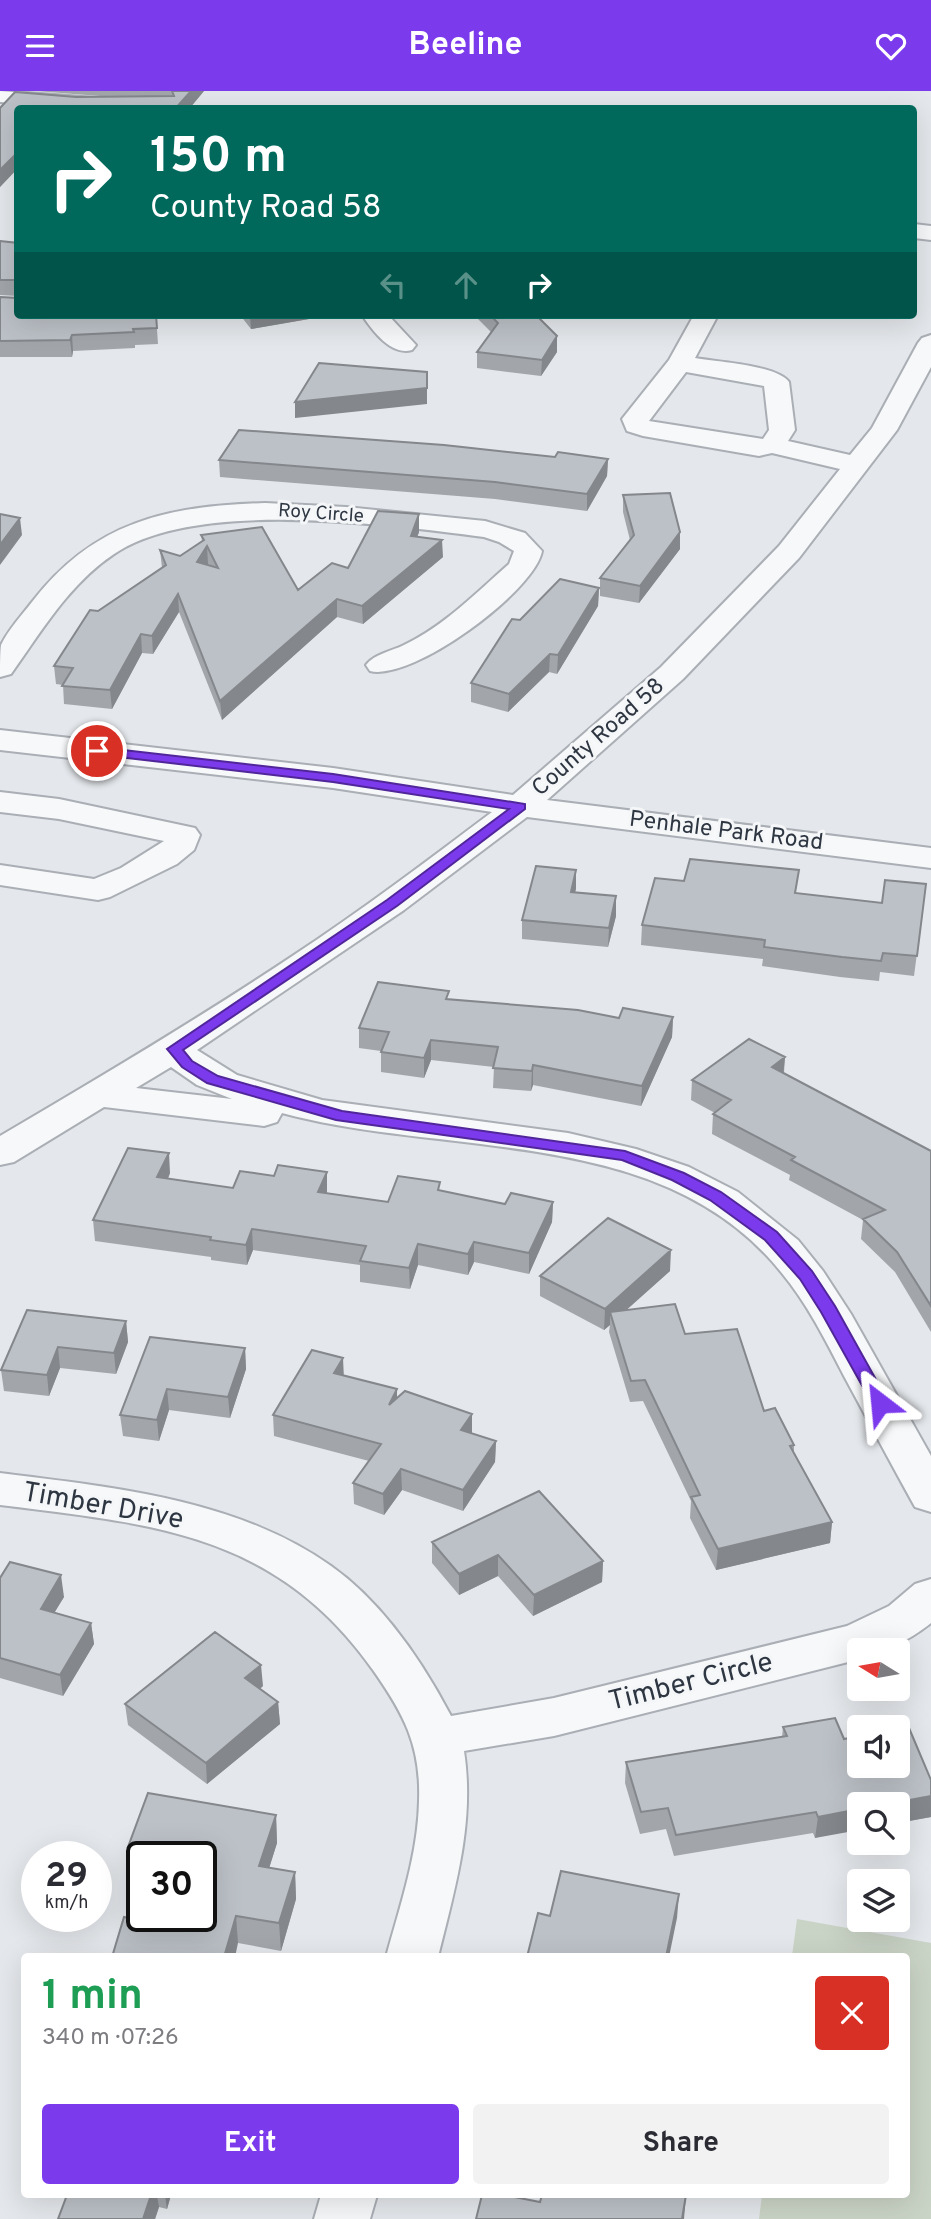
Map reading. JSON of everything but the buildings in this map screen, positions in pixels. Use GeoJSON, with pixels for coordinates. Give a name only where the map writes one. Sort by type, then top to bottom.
{"type":"FeatureCollection","features":[{"type":"Feature","properties":{"kind":"street"},"geometry":{"type":"LineString","coordinates":[[0,96],[113,105]]}},
{"type":"Feature","properties":{"kind":"street"},"geometry":{"type":"LineString","coordinates":[[378,319],[403,345]]}},
{"type":"Feature","properties":{"kind":"street"},"geometry":{"type":"LineString","coordinates":[[704,319],[680,363],[635,419],[636,425],[759,448],[772,445],[858,465]]}},
{"type":"Feature","properties":{"kind":"street","name":"County Road 58"},"geometry":{"type":"LineString","coordinates":[[0,1153],[174,1049],[392,903],[520,806],[672,673],[789,552],[858,465],[902,400],[931,343]]}},
{"type":"Feature","properties":{"kind":"street"},"geometry":{"type":"LineString","coordinates":[[680,363],[774,380],[782,430],[772,445]]}},
{"type":"Feature","properties":{"kind":"street"},"geometry":{"type":"LineString","coordinates":[[142,504],[168,523]]}},
{"type":"Feature","properties":{"kind":"street","name":"Roy Circle"},"geometry":{"type":"LineString","coordinates":[[0,668],[14,626],[75,570],[101,549],[120,539],[168,523],[225,512],[300,511],[477,528],[500,533],[525,545],[528,551],[526,561],[519,570],[450,632],[425,649],[381,664]]}},
{"type":"Feature","properties":{"kind":"street"},"geometry":{"type":"LineString","coordinates":[[0,740],[20,779],[119,820],[183,835],[182,843],[166,857],[98,890],[0,875]]}},
{"type":"Feature","properties":{"kind":"street","name":"Penhale Park Road"},"geometry":{"type":"LineString","coordinates":[[20,779],[333,778],[520,806],[931,858]]}},
{"type":"Feature","properties":{"kind":"street"},"geometry":{"type":"LineString","coordinates":[[174,1049],[187,1064],[212,1080],[341,1116],[625,1156],[678,1176],[716,1196],[771,1236],[806,1275],[829,1310],[931,1496]]}},
{"type":"Feature","properties":{"kind":"street"},"geometry":{"type":"LineString","coordinates":[[99,1095],[284,1117],[341,1116]]}},
{"type":"Feature","properties":{"kind":"street","name":"Timber Drive"},"geometry":{"type":"LineString","coordinates":[[0,1489],[163,1512],[255,1543],[317,1579],[372,1634],[399,1671],[436,1737],[444,1783],[442,1823],[429,1892],[413,1953]]}},
{"type":"Feature","properties":{"kind":"street","name":"Timber Circle"},"geometry":{"type":"LineString","coordinates":[[436,1737],[554,1717],[856,1642],[913,1616],[931,1596]]}},
{"type":"Feature","properties":{"kind":"street"},"geometry":{"type":"LineString","coordinates":[[342,2219],[348,2198]]}},
{"type":"Feature","properties":{"kind":"green space"},"geometry":{"type":"Polygon","coordinates":[[[797,1919],[847,1928],[847,1932],[870,1932],[931,1943],[931,2219],[759,2219],[762,2198],[910,2198],[910,1953],[792,1953],[797,1919]]]}},
{"type":"Feature","properties":{"kind":"route"},"geometry":{"type":"LineString","coordinates":[[97,751],[333,778],[520,806],[392,903],[174,1049],[187,1064],[212,1080],[341,1116],[625,1156],[678,1176],[716,1196],[749,1218],[771,1236],[806,1275],[829,1310],[880,1403]]}}]}
